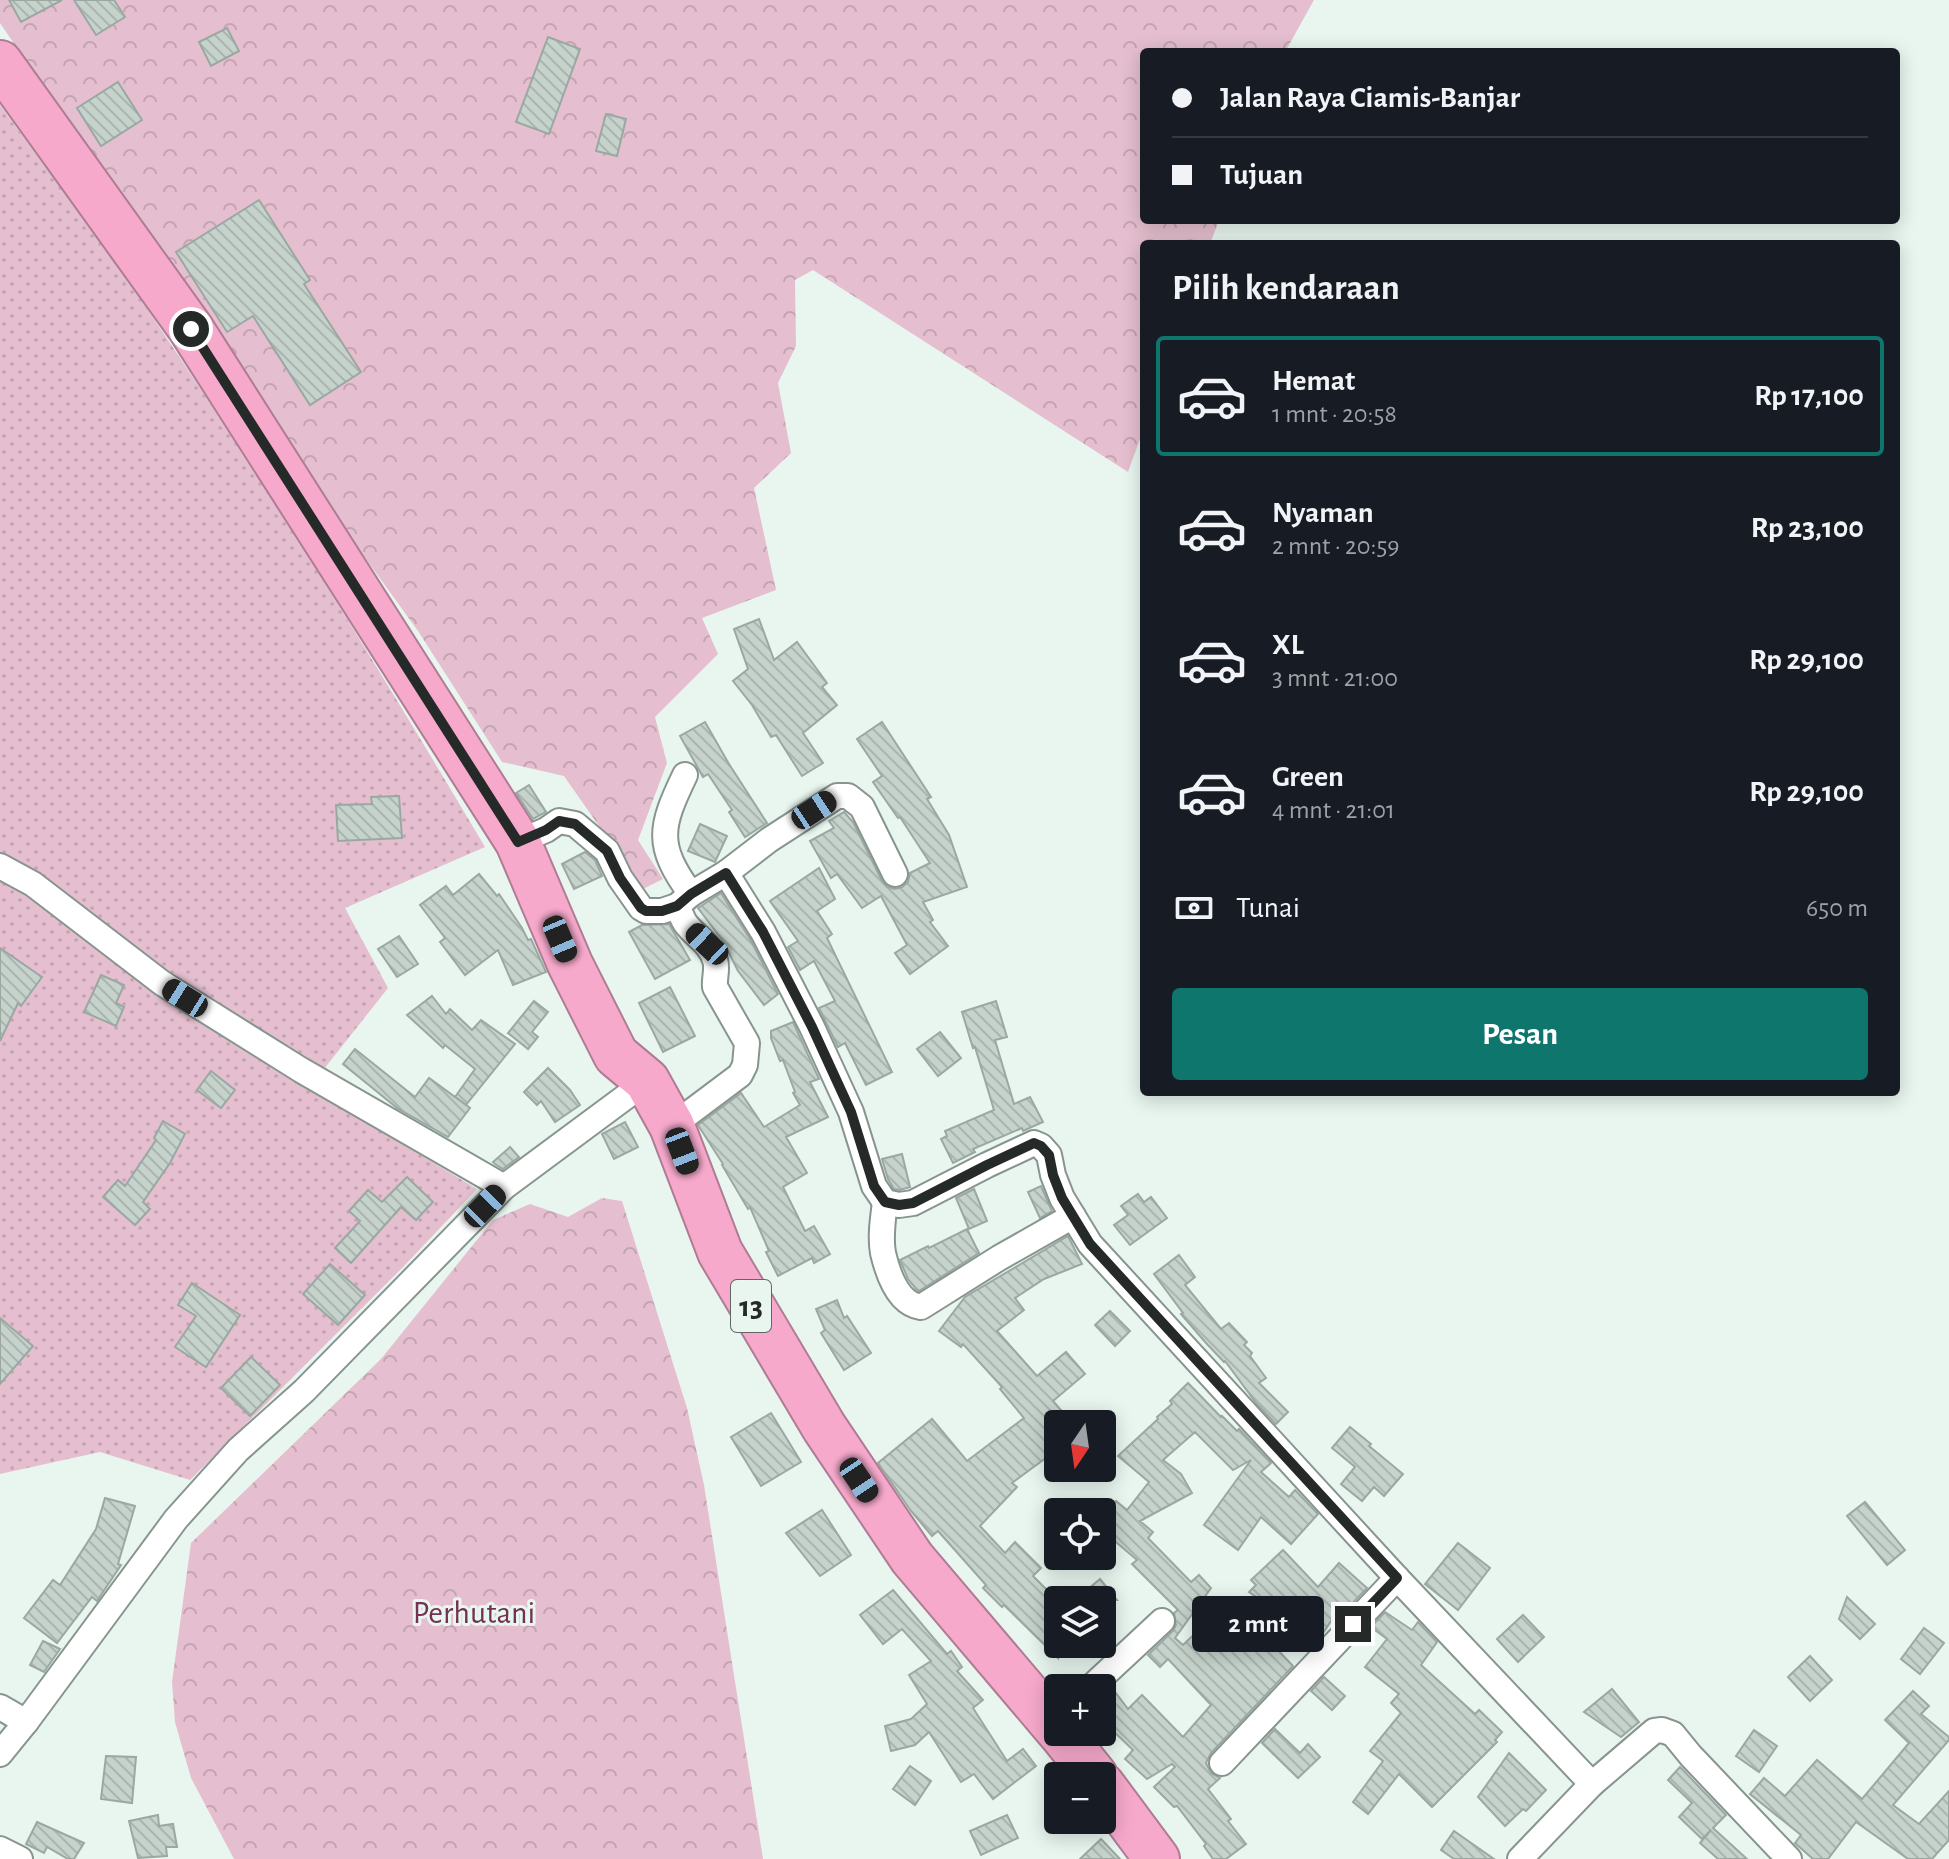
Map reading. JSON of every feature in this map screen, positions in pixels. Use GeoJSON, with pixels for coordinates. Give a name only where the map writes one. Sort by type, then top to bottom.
{"type":"FeatureCollection","features":[{"type":"Feature","properties":{"kind":"highway","name":"13"},"geometry":{"type":"LineString","coordinates":[[0,63],[191,329],[518,842],[570,964],[616,1055],[647,1081],[672,1126],[720,1252],[824,1427],[912,1558],[1044,1711]]}},
{"type":"Feature","properties":{"kind":"highway","name":"13"},"geometry":{"type":"LineString","coordinates":[[1072,1746],[1084,1762]]}},
{"type":"Feature","properties":{"kind":"highway"},"geometry":{"type":"LineString","coordinates":[[1116,1804],[1157,1859]]}},
{"type":"Feature","properties":{"kind":"street"},"geometry":{"type":"LineString","coordinates":[[672,1126],[740,1075],[747,1057],[747,1043],[715,987],[715,959],[707,944],[685,924],[684,900],[669,859],[665,834],[669,809],[685,775]]}},
{"type":"Feature","properties":{"kind":"street"},"geometry":{"type":"LineString","coordinates":[[518,842],[559,821],[575,824],[607,851],[620,878],[641,908],[662,911],[726,873],[769,840],[837,796],[848,796],[862,807],[895,874]]}},
{"type":"Feature","properties":{"kind":"street"},"geometry":{"type":"LineString","coordinates":[[0,866],[33,884],[162,983],[301,1070],[504,1187]]}},
{"type":"Feature","properties":{"kind":"street"},"geometry":{"type":"LineString","coordinates":[[726,873],[763,932],[851,1112],[874,1186],[885,1202],[883,1252],[895,1286],[904,1300],[912,1306],[921,1307],[1073,1216]]}},
{"type":"Feature","properties":{"kind":"street"},"geometry":{"type":"LineString","coordinates":[[0,1754],[176,1519],[238,1450],[304,1391],[504,1187],[647,1081]]}},
{"type":"Feature","properties":{"kind":"street"},"geometry":{"type":"LineString","coordinates":[[885,1202],[899,1205],[913,1203],[1034,1143],[1041,1146],[1049,1155],[1062,1198],[1090,1244],[1397,1578],[1592,1784]]}},
{"type":"Feature","properties":{"kind":"street"},"geometry":{"type":"LineString","coordinates":[[1222,1763],[1397,1578]]}},
{"type":"Feature","properties":{"kind":"street"},"geometry":{"type":"LineString","coordinates":[[1105,1674],[1162,1621]]}},
{"type":"Feature","properties":{"kind":"street"},"geometry":{"type":"LineString","coordinates":[[0,1707],[26,1722]]}},
{"type":"Feature","properties":{"kind":"street"},"geometry":{"type":"LineString","coordinates":[[1520,1859],[1592,1784],[1654,1731],[1662,1730],[1673,1734],[1789,1859]]}},
{"type":"Feature","properties":{"kind":"street"},"geometry":{"type":"LineString","coordinates":[[0,1849],[20,1859]]}},
{"type":"Feature","properties":{"kind":"green space"},"geometry":{"type":"Polygon","coordinates":[[[0,0],[1314,0],[1287,48],[1140,48],[1140,224],[1218,224],[1212,240],[1140,240],[1140,439],[1128,472],[813,270],[795,280],[796,346],[778,383],[791,453],[754,488],[776,590],[702,618],[718,654],[655,717],[667,763],[638,840],[663,879],[643,889],[564,776],[502,762],[418,631],[332,512],[0,23],[0,0]]]}},
{"type":"Feature","properties":{"kind":"green space"},"geometry":{"type":"Polygon","coordinates":[[[0,105],[118,267],[199,386],[324,582],[485,847],[345,908],[388,988],[309,1088],[477,1189],[190,1480],[100,1452],[0,1474],[0,105]]]}},
{"type":"Feature","properties":{"kind":"green space","name":"Perhutani"},"geometry":{"type":"Polygon","coordinates":[[[602,1198],[622,1201],[687,1408],[704,1485],[763,1859],[234,1859],[191,1778],[175,1722],[172,1682],[191,1543],[381,1359],[493,1220],[530,1204],[568,1217],[602,1198]]]}},
{"type":"Feature","properties":{"kind":"building"},"geometry":{"type":"Polygon","coordinates":[[[9,0],[62,0],[21,22],[9,0]]]}},
{"type":"Feature","properties":{"kind":"building"},"geometry":{"type":"Polygon","coordinates":[[[74,0],[114,0],[125,17],[96,35],[74,0]]]}},
{"type":"Feature","properties":{"kind":"building"},"geometry":{"type":"Polygon","coordinates":[[[227,28],[239,51],[211,66],[199,42],[227,28]]]}},
{"type":"Feature","properties":{"kind":"building"},"geometry":{"type":"Polygon","coordinates":[[[548,37],[580,49],[549,134],[516,122],[548,37]]]}},
{"type":"Feature","properties":{"kind":"building"},"geometry":{"type":"Polygon","coordinates":[[[118,82],[142,120],[101,146],[77,108],[118,82]]]}},
{"type":"Feature","properties":{"kind":"building"},"geometry":{"type":"Polygon","coordinates":[[[606,114],[626,119],[617,156],[596,151],[606,114]]]}},
{"type":"Feature","properties":{"kind":"building"},"geometry":{"type":"Polygon","coordinates":[[[259,200],[310,280],[304,284],[361,372],[310,405],[253,316],[227,332],[176,252],[259,200]]]}},
{"type":"Feature","properties":{"kind":"building"},"geometry":{"type":"Polygon","coordinates":[[[759,619],[774,660],[797,642],[827,683],[822,687],[837,705],[803,733],[823,763],[802,776],[776,735],[771,737],[733,681],[748,669],[734,629],[759,619]]]}},
{"type":"Feature","properties":{"kind":"building"},"geometry":{"type":"Polygon","coordinates":[[[705,722],[767,823],[745,837],[729,812],[732,810],[708,774],[703,777],[680,736],[705,722]]]}},
{"type":"Feature","properties":{"kind":"building"},"geometry":{"type":"Polygon","coordinates":[[[882,722],[931,797],[927,799],[949,835],[967,887],[923,902],[933,920],[930,922],[948,946],[910,974],[895,953],[907,945],[881,896],[862,908],[837,874],[831,878],[810,841],[834,828],[829,821],[844,812],[853,822],[887,887],[902,887],[908,882],[910,873],[930,863],[873,782],[882,776],[857,739],[882,722]]]}},
{"type":"Feature","properties":{"kind":"building"},"geometry":{"type":"Polygon","coordinates":[[[529,785],[546,812],[533,819],[516,793],[529,785]]]}},
{"type":"Feature","properties":{"kind":"building"},"geometry":{"type":"Polygon","coordinates":[[[399,796],[402,838],[338,841],[336,805],[372,804],[371,797],[399,796]]]}},
{"type":"Feature","properties":{"kind":"building"},"geometry":{"type":"Polygon","coordinates":[[[700,824],[727,836],[715,862],[688,851],[700,824]]]}},
{"type":"Feature","properties":{"kind":"building"},"geometry":{"type":"Polygon","coordinates":[[[585,852],[595,860],[602,876],[574,889],[562,864],[585,852]]]}},
{"type":"Feature","properties":{"kind":"building"},"geometry":{"type":"Polygon","coordinates":[[[819,868],[835,899],[817,911],[832,934],[827,938],[892,1072],[866,1085],[845,1043],[838,1047],[819,1008],[835,1001],[814,961],[800,970],[788,947],[798,941],[770,901],[819,868]]]}},
{"type":"Feature","properties":{"kind":"building"},"geometry":{"type":"Polygon","coordinates":[[[479,874],[497,896],[499,894],[528,940],[531,939],[546,972],[513,985],[498,950],[465,975],[440,942],[445,938],[420,905],[446,886],[453,895],[479,874]]]}},
{"type":"Feature","properties":{"kind":"building"},"geometry":{"type":"Polygon","coordinates":[[[721,893],[750,939],[778,994],[764,1005],[698,908],[721,893]]]}},
{"type":"Feature","properties":{"kind":"building"},"geometry":{"type":"Polygon","coordinates":[[[669,924],[690,960],[655,979],[629,932],[642,925],[669,924]]]}},
{"type":"Feature","properties":{"kind":"building"},"geometry":{"type":"Polygon","coordinates":[[[399,936],[418,964],[397,977],[378,949],[399,936]]]}},
{"type":"Feature","properties":{"kind":"building"},"geometry":{"type":"Polygon","coordinates":[[[0,948],[42,977],[21,1006],[18,1003],[0,1041],[0,948]]]}},
{"type":"Feature","properties":{"kind":"building"},"geometry":{"type":"Polygon","coordinates":[[[101,975],[124,985],[116,1003],[124,1007],[116,1026],[84,1012],[101,975]]]}},
{"type":"Feature","properties":{"kind":"building"},"geometry":{"type":"Polygon","coordinates":[[[670,987],[695,1036],[663,1052],[639,1003],[670,987]]]}},
{"type":"Feature","properties":{"kind":"building"},"geometry":{"type":"Polygon","coordinates":[[[432,996],[446,1014],[450,1009],[472,1030],[481,1020],[515,1044],[466,1105],[455,1097],[475,1069],[445,1045],[443,1048],[407,1015],[432,996]]]}},
{"type":"Feature","properties":{"kind":"building"},"geometry":{"type":"Polygon","coordinates":[[[534,1001],[548,1012],[532,1032],[538,1037],[528,1049],[508,1033],[534,1001]]]}},
{"type":"Feature","properties":{"kind":"building"},"geometry":{"type":"Polygon","coordinates":[[[996,1001],[1007,1037],[995,1040],[1014,1104],[1030,1097],[1043,1122],[973,1149],[975,1152],[953,1163],[941,1139],[947,1136],[945,1131],[994,1110],[962,1012],[996,1001]]]}},
{"type":"Feature","properties":{"kind":"building"},"geometry":{"type":"Polygon","coordinates":[[[793,1022],[819,1079],[810,1082],[828,1117],[786,1137],[807,1173],[783,1187],[805,1231],[814,1226],[830,1254],[814,1263],[812,1258],[778,1276],[750,1207],[748,1209],[698,1125],[741,1093],[764,1127],[800,1105],[771,1038],[771,1031],[793,1022]]]}},
{"type":"Feature","properties":{"kind":"building"},"geometry":{"type":"Polygon","coordinates":[[[940,1032],[961,1058],[938,1076],[917,1049],[940,1032]]]}},
{"type":"Feature","properties":{"kind":"building"},"geometry":{"type":"Polygon","coordinates":[[[355,1049],[415,1097],[429,1078],[470,1108],[448,1137],[397,1108],[343,1064],[355,1049]]]}},
{"type":"Feature","properties":{"kind":"building"},"geometry":{"type":"Polygon","coordinates":[[[548,1068],[580,1105],[555,1122],[541,1101],[537,1105],[524,1092],[548,1068]]]}},
{"type":"Feature","properties":{"kind":"building"},"geometry":{"type":"Polygon","coordinates":[[[211,1071],[235,1090],[221,1108],[197,1090],[211,1071]]]}},
{"type":"Feature","properties":{"kind":"building"},"geometry":{"type":"Polygon","coordinates":[[[163,1121],[185,1134],[170,1163],[143,1202],[150,1209],[135,1225],[103,1197],[118,1180],[125,1186],[156,1140],[154,1138],[163,1121]]]}},
{"type":"Feature","properties":{"kind":"building"},"geometry":{"type":"Polygon","coordinates":[[[625,1122],[638,1147],[614,1159],[602,1134],[625,1122]]]}},
{"type":"Feature","properties":{"kind":"building"},"geometry":{"type":"Polygon","coordinates":[[[510,1147],[519,1157],[503,1169],[493,1162],[510,1147]]]}},
{"type":"Feature","properties":{"kind":"building"},"geometry":{"type":"Polygon","coordinates":[[[902,1154],[910,1187],[900,1190],[894,1189],[888,1179],[882,1159],[902,1154]]]}},
{"type":"Feature","properties":{"kind":"building"},"geometry":{"type":"Polygon","coordinates":[[[407,1177],[433,1202],[416,1220],[401,1207],[351,1263],[335,1248],[360,1221],[349,1211],[368,1190],[382,1202],[407,1177]]]}},
{"type":"Feature","properties":{"kind":"building"},"geometry":{"type":"Polygon","coordinates":[[[1041,1186],[1052,1211],[1040,1218],[1028,1192],[1041,1186]]]}},
{"type":"Feature","properties":{"kind":"building"},"geometry":{"type":"Polygon","coordinates":[[[974,1189],[987,1221],[969,1229],[956,1198],[974,1189]]]}},
{"type":"Feature","properties":{"kind":"building"},"geometry":{"type":"Polygon","coordinates":[[[1138,1194],[1144,1202],[1151,1197],[1167,1218],[1130,1245],[1114,1225],[1128,1215],[1121,1206],[1138,1194]]]}},
{"type":"Feature","properties":{"kind":"building"},"geometry":{"type":"Polygon","coordinates":[[[967,1229],[979,1253],[919,1291],[916,1289],[900,1260],[967,1229]]]}},
{"type":"Feature","properties":{"kind":"building"},"geometry":{"type":"Polygon","coordinates":[[[1068,1236],[1082,1264],[1044,1279],[1015,1298],[1024,1310],[997,1331],[1037,1376],[1066,1352],[1085,1374],[1053,1401],[1061,1410],[1044,1410],[1044,1459],[1012,1483],[1017,1487],[980,1526],[1005,1553],[1015,1542],[1041,1568],[1033,1576],[1044,1587],[1044,1644],[983,1588],[986,1585],[938,1531],[932,1536],[878,1463],[932,1419],[967,1461],[1024,1418],[1000,1389],[1002,1387],[963,1344],[961,1347],[939,1331],[965,1297],[1068,1236]]]}},
{"type":"Feature","properties":{"kind":"building"},"geometry":{"type":"Polygon","coordinates":[[[1179,1255],[1195,1277],[1185,1285],[1221,1329],[1229,1323],[1247,1342],[1244,1345],[1266,1378],[1259,1383],[1288,1412],[1276,1424],[1225,1361],[1181,1314],[1154,1274],[1179,1255]]]}},
{"type":"Feature","properties":{"kind":"building"},"geometry":{"type":"Polygon","coordinates":[[[330,1264],[365,1295],[338,1325],[303,1294],[330,1264]]]}},
{"type":"Feature","properties":{"kind":"building"},"geometry":{"type":"Polygon","coordinates":[[[192,1283],[240,1315],[206,1367],[175,1347],[196,1316],[178,1305],[192,1283]]]}},
{"type":"Feature","properties":{"kind":"building"},"geometry":{"type":"Polygon","coordinates":[[[837,1300],[844,1318],[847,1316],[871,1353],[844,1370],[821,1333],[825,1330],[816,1309],[837,1300]]]}},
{"type":"Feature","properties":{"kind":"building"},"geometry":{"type":"Polygon","coordinates":[[[1110,1311],[1130,1331],[1115,1346],[1095,1325],[1110,1311]]]}},
{"type":"Feature","properties":{"kind":"building"},"geometry":{"type":"Polygon","coordinates":[[[0,1318],[33,1346],[0,1384],[0,1318]]]}},
{"type":"Feature","properties":{"kind":"building"},"geometry":{"type":"Polygon","coordinates":[[[251,1357],[280,1385],[250,1416],[221,1388],[251,1357]]]}},
{"type":"Feature","properties":{"kind":"building"},"geometry":{"type":"Polygon","coordinates":[[[1188,1383],[1271,1463],[1261,1472],[1289,1497],[1295,1490],[1318,1514],[1291,1544],[1261,1517],[1238,1550],[1204,1525],[1251,1460],[1233,1470],[1195,1432],[1163,1460],[1181,1474],[1192,1493],[1140,1521],[1153,1532],[1148,1538],[1191,1582],[1199,1575],[1211,1588],[1175,1638],[1183,1645],[1225,1605],[1229,1610],[1235,1605],[1293,1666],[1211,1753],[1206,1763],[1211,1773],[1220,1778],[1208,1789],[1246,1844],[1226,1859],[1213,1859],[1204,1846],[1206,1844],[1177,1806],[1174,1807],[1154,1787],[1175,1767],[1172,1764],[1147,1779],[1125,1759],[1133,1750],[1116,1734],[1116,1693],[1128,1709],[1142,1695],[1183,1737],[1211,1705],[1168,1659],[1160,1667],[1148,1655],[1173,1631],[1176,1625],[1174,1613],[1178,1610],[1132,1564],[1137,1560],[1116,1542],[1116,1501],[1127,1510],[1149,1482],[1118,1456],[1158,1419],[1172,1404],[1170,1401],[1188,1383]]]}},
{"type":"Feature","properties":{"kind":"building"},"geometry":{"type":"Polygon","coordinates":[[[771,1413],[801,1462],[761,1486],[731,1437],[771,1413]]]}},
{"type":"Feature","properties":{"kind":"building"},"geometry":{"type":"Polygon","coordinates":[[[1350,1427],[1403,1474],[1384,1496],[1374,1487],[1362,1501],[1341,1484],[1355,1467],[1332,1448],[1350,1427]]]}},
{"type":"Feature","properties":{"kind":"building"},"geometry":{"type":"Polygon","coordinates":[[[105,1498],[135,1506],[118,1564],[121,1565],[97,1601],[92,1597],[57,1643],[24,1618],[53,1580],[60,1585],[96,1529],[105,1498]]]}},
{"type":"Feature","properties":{"kind":"building"},"geometry":{"type":"Polygon","coordinates":[[[1865,1502],[1905,1550],[1887,1565],[1847,1516],[1865,1502]]]}},
{"type":"Feature","properties":{"kind":"building"},"geometry":{"type":"Polygon","coordinates":[[[822,1510],[851,1555],[820,1576],[786,1533],[822,1510]]]}},
{"type":"Feature","properties":{"kind":"building"},"geometry":{"type":"Polygon","coordinates":[[[1458,1543],[1490,1568],[1458,1610],[1425,1584],[1458,1543]]]}},
{"type":"Feature","properties":{"kind":"building"},"geometry":{"type":"Polygon","coordinates":[[[1283,1550],[1318,1587],[1339,1563],[1367,1588],[1346,1610],[1341,1606],[1319,1639],[1249,1592],[1256,1585],[1251,1580],[1283,1550]]]}},
{"type":"Feature","properties":{"kind":"building"},"geometry":{"type":"Polygon","coordinates":[[[1100,1579],[1106,1586],[1092,1586],[1100,1579]]]}},
{"type":"Feature","properties":{"kind":"building"},"geometry":{"type":"Polygon","coordinates":[[[893,1590],[947,1654],[951,1651],[962,1667],[957,1671],[983,1700],[973,1708],[1007,1761],[1023,1749],[1036,1766],[993,1799],[974,1774],[961,1782],[929,1732],[915,1745],[891,1751],[885,1726],[911,1719],[927,1704],[909,1675],[931,1661],[902,1629],[883,1644],[860,1615],[893,1590]]]}},
{"type":"Feature","properties":{"kind":"building"},"geometry":{"type":"Polygon","coordinates":[[[1847,1597],[1875,1624],[1860,1639],[1839,1619],[1847,1597]]]}},
{"type":"Feature","properties":{"kind":"building"},"geometry":{"type":"Polygon","coordinates":[[[1385,1612],[1412,1630],[1418,1622],[1437,1642],[1421,1665],[1475,1714],[1479,1710],[1502,1732],[1495,1740],[1497,1742],[1432,1807],[1399,1774],[1368,1814],[1353,1802],[1383,1761],[1370,1751],[1401,1713],[1391,1703],[1399,1694],[1365,1667],[1387,1639],[1371,1627],[1385,1612]]]}},
{"type":"Feature","properties":{"kind":"building"},"geometry":{"type":"Polygon","coordinates":[[[1523,1615],[1544,1637],[1518,1662],[1497,1639],[1523,1615]]]}},
{"type":"Feature","properties":{"kind":"building"},"geometry":{"type":"Polygon","coordinates":[[[1924,1628],[1944,1643],[1920,1674],[1901,1659],[1924,1628]]]}},
{"type":"Feature","properties":{"kind":"building"},"geometry":{"type":"Polygon","coordinates":[[[43,1641],[60,1649],[44,1672],[30,1665],[43,1641]]]}},
{"type":"Feature","properties":{"kind":"building"},"geometry":{"type":"Polygon","coordinates":[[[1810,1656],[1832,1680],[1810,1701],[1788,1677],[1810,1656]]]}},
{"type":"Feature","properties":{"kind":"building"},"geometry":{"type":"Polygon","coordinates":[[[1324,1677],[1345,1696],[1332,1710],[1311,1691],[1324,1677]]]}},
{"type":"Feature","properties":{"kind":"building"},"geometry":{"type":"Polygon","coordinates":[[[1612,1689],[1639,1722],[1621,1737],[1584,1712],[1612,1689]]]}},
{"type":"Feature","properties":{"kind":"building"},"geometry":{"type":"Polygon","coordinates":[[[1913,1691],[1929,1706],[1921,1714],[1949,1740],[1893,1805],[1919,1824],[1949,1791],[1949,1840],[1932,1859],[1908,1859],[1856,1822],[1828,1859],[1813,1859],[1795,1843],[1801,1835],[1750,1794],[1764,1778],[1785,1796],[1817,1760],[1862,1799],[1909,1743],[1885,1720],[1913,1691]]]}},
{"type":"Feature","properties":{"kind":"building"},"geometry":{"type":"Polygon","coordinates":[[[1275,1729],[1300,1753],[1308,1744],[1320,1757],[1298,1778],[1262,1743],[1275,1729]]]}},
{"type":"Feature","properties":{"kind":"building"},"geometry":{"type":"Polygon","coordinates":[[[1754,1730],[1777,1746],[1759,1772],[1736,1756],[1754,1730]]]}},
{"type":"Feature","properties":{"kind":"building"},"geometry":{"type":"Polygon","coordinates":[[[1509,1753],[1546,1790],[1526,1811],[1523,1809],[1505,1826],[1478,1797],[1509,1753]]]}},
{"type":"Feature","properties":{"kind":"building"},"geometry":{"type":"Polygon","coordinates":[[[106,1756],[136,1757],[132,1803],[101,1799],[106,1756]]]}},
{"type":"Feature","properties":{"kind":"building"},"geometry":{"type":"Polygon","coordinates":[[[910,1766],[931,1781],[915,1805],[893,1789],[910,1766]]]}},
{"type":"Feature","properties":{"kind":"building"},"geometry":{"type":"Polygon","coordinates":[[[1680,1767],[1726,1815],[1713,1828],[1747,1859],[1718,1859],[1700,1843],[1711,1830],[1702,1839],[1679,1817],[1692,1803],[1668,1780],[1680,1767]]]}},
{"type":"Feature","properties":{"kind":"building"},"geometry":{"type":"Polygon","coordinates":[[[158,1815],[159,1826],[173,1824],[177,1847],[166,1847],[167,1856],[138,1858],[129,1821],[158,1815]]]}},
{"type":"Feature","properties":{"kind":"building"},"geometry":{"type":"Polygon","coordinates":[[[1007,1815],[1018,1838],[981,1855],[970,1831],[1007,1815]]]}},
{"type":"Feature","properties":{"kind":"building"},"geometry":{"type":"Polygon","coordinates":[[[37,1822],[84,1843],[74,1859],[68,1859],[47,1847],[44,1853],[26,1844],[37,1822]]]}},
{"type":"Feature","properties":{"kind":"building"},"geometry":{"type":"Polygon","coordinates":[[[1454,1831],[1494,1859],[1454,1859],[1441,1850],[1454,1831]]]}},
{"type":"Feature","properties":{"kind":"building"},"geometry":{"type":"Polygon","coordinates":[[[1101,1839],[1120,1859],[1080,1859],[1101,1839]]]}},
{"type":"Feature","properties":{"kind":"route"},"geometry":{"type":"LineString","coordinates":[[191,329],[518,842],[559,821],[575,824],[607,851],[620,878],[646,911],[662,911],[677,906],[726,873],[763,932],[812,1027],[851,1112],[874,1186],[885,1202],[899,1205],[913,1203],[1034,1143],[1046,1150],[1062,1198],[1090,1244],[1397,1578],[1353,1624]]}}]}
